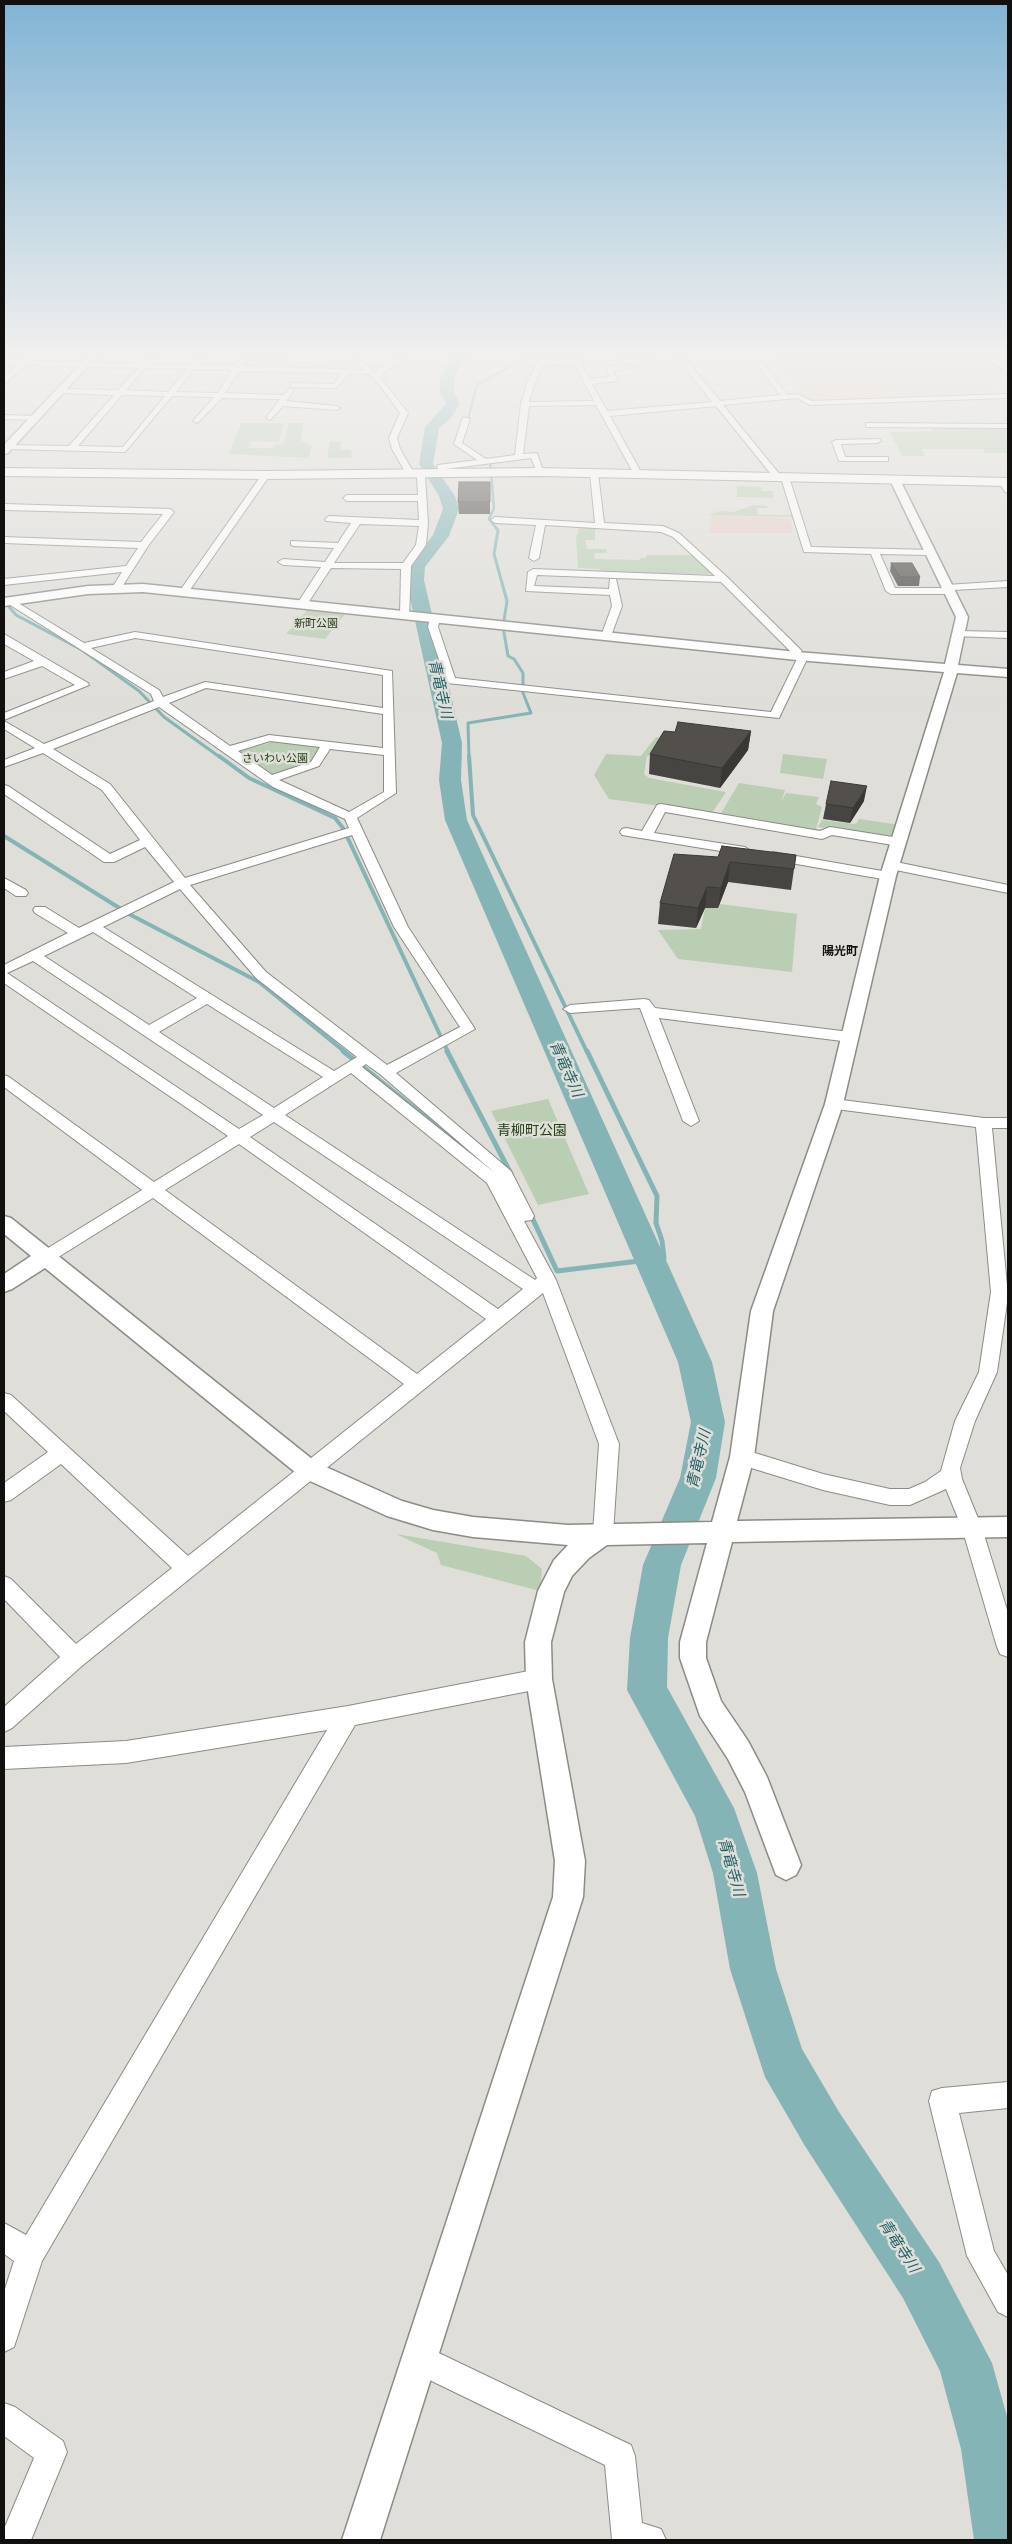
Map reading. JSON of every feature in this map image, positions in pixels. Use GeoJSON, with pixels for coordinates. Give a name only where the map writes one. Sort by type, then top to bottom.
{"type":"FeatureCollection","features":[{"type":"Feature","properties":{"kind":"main road"},"geometry":{"type":"LineString","coordinates":[[4,472],[266,475],[541,472],[895,480],[1007,485]]}},
{"type":"Feature","properties":{"kind":"street"},"geometry":{"type":"LineString","coordinates":[[405,615],[406,566],[421,545],[424,523],[422,498],[415,474],[412,470]]}},
{"type":"Feature","properties":{"kind":"street"},"geometry":{"type":"LineString","coordinates":[[444,470],[448,473]]}},
{"type":"Feature","properties":{"kind":"street"},"geometry":{"type":"LineString","coordinates":[[636,470],[638,474]]}},
{"type":"Feature","properties":{"kind":"street"},"geometry":{"type":"LineString","coordinates":[[776,470],[782,477],[807,550],[929,552]]}},
{"type":"Feature","properties":{"kind":"street"},"geometry":{"type":"LineString","coordinates":[[786,1865],[757,1786],[738,1750],[710,1707],[693,1658],[694,1642],[742,1457],[762,1311],[834,1104],[890,870],[951,667],[962,617],[890,470]]}},
{"type":"Feature","properties":{"kind":"street"},"geometry":{"type":"LineString","coordinates":[[594,473],[600,526]]}},
{"type":"Feature","properties":{"kind":"street"},"geometry":{"type":"LineString","coordinates":[[184,592],[266,475]]}},
{"type":"Feature","properties":{"kind":"street"},"geometry":{"type":"LineString","coordinates":[[347,498],[422,498]]}},
{"type":"Feature","properties":{"kind":"street"},"geometry":{"type":"LineString","coordinates":[[4,507],[170,512],[144,545],[118,588]]}},
{"type":"Feature","properties":{"kind":"street"},"geometry":{"type":"LineString","coordinates":[[329,518],[424,523]]}},
{"type":"Feature","properties":{"kind":"street"},"geometry":{"type":"LineString","coordinates":[[302,604],[357,520]]}},
{"type":"Feature","properties":{"kind":"street"},"geometry":{"type":"LineString","coordinates":[[495,520],[663,529],[676,535],[724,578],[800,656]]}},
{"type":"Feature","properties":{"kind":"street"},"geometry":{"type":"LineString","coordinates":[[534,558],[541,523]]}},
{"type":"Feature","properties":{"kind":"street"},"geometry":{"type":"LineString","coordinates":[[4,540],[144,545]]}},
{"type":"Feature","properties":{"kind":"street"},"geometry":{"type":"LineString","coordinates":[[294,543],[341,546]]}},
{"type":"Feature","properties":{"kind":"street"},"geometry":{"type":"LineString","coordinates":[[874,551],[891,591],[1008,584]]}},
{"type":"Feature","properties":{"kind":"street"},"geometry":{"type":"LineString","coordinates":[[283,562],[328,565],[406,566]]}},
{"type":"Feature","properties":{"kind":"street"},"geometry":{"type":"LineString","coordinates":[[4,582],[128,569]]}},
{"type":"Feature","properties":{"kind":"street"},"geometry":{"type":"LineString","coordinates":[[615,592],[529,589],[533,572],[724,578]]}},
{"type":"Feature","properties":{"kind":"street"},"geometry":{"type":"LineString","coordinates":[[606,636],[617,606],[613,574]]}},
{"type":"Feature","properties":{"kind":"street"},"geometry":{"type":"LineString","coordinates":[[6,600],[118,588],[184,592],[800,656],[1008,673]]}},
{"type":"Feature","properties":{"kind":"street"},"geometry":{"type":"LineString","coordinates":[[6,600],[84,646],[155,692],[161,702],[271,779],[350,817],[400,927],[468,1029],[386,1072]]}},
{"type":"Feature","properties":{"kind":"street"},"geometry":{"type":"LineString","coordinates":[[435,618],[433,626],[451,681],[755,714],[775,716],[800,656]]}},
{"type":"Feature","properties":{"kind":"street"},"geometry":{"type":"LineString","coordinates":[[84,646],[135,634],[388,673],[390,793],[350,817]]}},
{"type":"Feature","properties":{"kind":"street"},"geometry":{"type":"LineString","coordinates":[[958,634],[1008,635]]}},
{"type":"Feature","properties":{"kind":"street"},"geometry":{"type":"LineString","coordinates":[[4,639],[84,685],[4,717]]}},
{"type":"Feature","properties":{"kind":"street"},"geometry":{"type":"LineString","coordinates":[[4,676],[42,662]]}},
{"type":"Feature","properties":{"kind":"street"},"geometry":{"type":"LineString","coordinates":[[4,764],[205,685],[389,712]]}},
{"type":"Feature","properties":{"kind":"street"},"geometry":{"type":"LineString","coordinates":[[4,724],[106,787],[147,841],[261,975],[386,1072],[503,1171],[526,1216]]}},
{"type":"Feature","properties":{"kind":"street"},"geometry":{"type":"LineString","coordinates":[[229,750],[269,738],[389,752]]}},
{"type":"Feature","properties":{"kind":"street"},"geometry":{"type":"LineString","coordinates":[[271,779],[315,764],[327,745]]}},
{"type":"Feature","properties":{"kind":"street"},"geometry":{"type":"LineString","coordinates":[[4,789],[109,859],[147,841]]}},
{"type":"Feature","properties":{"kind":"street"},"geometry":{"type":"LineString","coordinates":[[646,835],[661,808],[819,849],[890,870],[1008,889]]}},
{"type":"Feature","properties":{"kind":"street"},"geometry":{"type":"LineString","coordinates":[[4,970],[182,882],[356,830]]}},
{"type":"Feature","properties":{"kind":"street"},"geometry":{"type":"LineString","coordinates":[[819,849],[830,831],[899,842]]}},
{"type":"Feature","properties":{"kind":"street"},"geometry":{"type":"LineString","coordinates":[[626,832],[819,849]]}},
{"type":"Feature","properties":{"kind":"street"},"geometry":{"type":"LineString","coordinates":[[4,882],[21,893]]}},
{"type":"Feature","properties":{"kind":"street"},"geometry":{"type":"LineString","coordinates":[[40,910],[77,934]]}},
{"type":"Feature","properties":{"kind":"street"},"geometry":{"type":"LineString","coordinates":[[93,926],[333,1077]]}},
{"type":"Feature","properties":{"kind":"street"},"geometry":{"type":"LineString","coordinates":[[33,955],[274,1113],[541,1284]]}},
{"type":"Feature","properties":{"kind":"street"},"geometry":{"type":"LineString","coordinates":[[4,977],[238,1136],[497,1318]]}},
{"type":"Feature","properties":{"kind":"street"},"geometry":{"type":"LineString","coordinates":[[149,1031],[208,997]]}},
{"type":"Feature","properties":{"kind":"street"},"geometry":{"type":"LineString","coordinates":[[570,1009],[644,1003],[650,1012],[691,1121]]}},
{"type":"Feature","properties":{"kind":"street"},"geometry":{"type":"LineString","coordinates":[[650,1012],[850,1037]]}},
{"type":"Feature","properties":{"kind":"street"},"geometry":{"type":"LineString","coordinates":[[4,1284],[366,1057]]}},
{"type":"Feature","properties":{"kind":"street"},"geometry":{"type":"LineString","coordinates":[[352,1066],[493,1180],[541,1284],[609,1444],[603,1533],[580,1550],[569,1562],[550,1591],[538,1642],[538,1679],[570,1861],[568,1898],[361,2540]]}},
{"type":"Feature","properties":{"kind":"street"},"geometry":{"type":"LineString","coordinates":[[4,1080],[417,1384]]}},
{"type":"Feature","properties":{"kind":"street"},"geometry":{"type":"LineString","coordinates":[[834,1104],[984,1123],[1008,1123]]}},
{"type":"Feature","properties":{"kind":"street"},"geometry":{"type":"LineString","coordinates":[[984,1123],[1004,1293],[988,1372],[965,1420],[950,1468],[972,1528],[1008,1647]]}},
{"type":"Feature","properties":{"kind":"street"},"geometry":{"type":"LineString","coordinates":[[4,1223],[309,1470],[396,1509],[433,1520],[534,1533],[568,1535],[1008,1528]]}},
{"type":"Feature","properties":{"kind":"street"},"geometry":{"type":"LineString","coordinates":[[4,1721],[76,1658],[541,1284]]}},
{"type":"Feature","properties":{"kind":"street"},"geometry":{"type":"LineString","coordinates":[[4,1400],[187,1568]]}},
{"type":"Feature","properties":{"kind":"street"},"geometry":{"type":"LineString","coordinates":[[4,1494],[61,1454]]}},
{"type":"Feature","properties":{"kind":"street"},"geometry":{"type":"LineString","coordinates":[[742,1457],[823,1482],[890,1497],[910,1496],[932,1488],[951,1474]]}},
{"type":"Feature","properties":{"kind":"street"},"geometry":{"type":"LineString","coordinates":[[4,1585],[76,1658]]}},
{"type":"Feature","properties":{"kind":"street"},"geometry":{"type":"LineString","coordinates":[[4,1758],[126,1752],[348,1716],[538,1679]]}},
{"type":"Feature","properties":{"kind":"street"},"geometry":{"type":"LineString","coordinates":[[4,2336],[30,2255],[348,1716]]}},
{"type":"Feature","properties":{"kind":"street"},"geometry":{"type":"LineString","coordinates":[[1008,2095],[942,2101],[981,2256],[1008,2302]]}},
{"type":"Feature","properties":{"kind":"street"},"geometry":{"type":"LineString","coordinates":[[4,2237],[30,2255]]}},
{"type":"Feature","properties":{"kind":"street"},"geometry":{"type":"LineString","coordinates":[[420,2358],[620,2456],[627,2537],[650,2540]]}},
{"type":"Feature","properties":{"kind":"street"},"geometry":{"type":"LineString","coordinates":[[4,2418],[52,2452],[15,2540]]}},
{"type":"Feature","properties":{"kind":"shaded area"},"geometry":{"type":"Polygon","coordinates":[[[712,515],[789,518],[793,533],[709,533],[712,515]]]}},
{"type":"Feature","properties":{"kind":"green space"},"geometry":{"type":"Polygon","coordinates":[[[737,486],[761,487],[761,491],[773,491],[773,498],[737,497],[737,486]]]}},
{"type":"Feature","properties":{"kind":"green space"},"geometry":{"type":"Polygon","coordinates":[[[754,505],[767,506],[767,508],[757,508],[758,515],[790,515],[793,513],[794,517],[709,515],[721,511],[733,512],[754,505]]]}},
{"type":"Feature","properties":{"kind":"green space"},"geometry":{"type":"Polygon","coordinates":[[[580,526],[595,527],[595,540],[585,540],[587,549],[606,549],[607,553],[594,553],[595,559],[640,560],[640,558],[646,558],[646,555],[692,555],[713,574],[600,573],[600,569],[578,568],[576,536],[580,526]]]}},
{"type":"Feature","properties":{"kind":"green space","name":"新町公園"},"geometry":{"type":"Polygon","coordinates":[[[309,608],[347,612],[325,639],[286,634],[309,608]]]}},
{"type":"Feature","properties":{"kind":"green space"},"geometry":{"type":"Polygon","coordinates":[[[656,737],[675,740],[657,757],[647,756],[644,774],[649,778],[726,792],[712,813],[609,799],[594,775],[606,754],[641,756],[656,737]]]}},
{"type":"Feature","properties":{"kind":"green space","name":"さいわい公園"},"geometry":{"type":"Polygon","coordinates":[[[273,742],[321,746],[311,763],[272,776],[236,752],[273,742]]]}},
{"type":"Feature","properties":{"kind":"green space"},"geometry":{"type":"Polygon","coordinates":[[[783,754],[827,759],[823,779],[780,773],[783,754]]]}},
{"type":"Feature","properties":{"kind":"green space"},"geometry":{"type":"Polygon","coordinates":[[[739,783],[785,790],[781,802],[786,793],[819,797],[816,804],[822,807],[816,829],[825,830],[821,832],[720,815],[739,783]]]}},
{"type":"Feature","properties":{"kind":"green space"},"geometry":{"type":"Polygon","coordinates":[[[859,819],[900,825],[895,840],[818,827],[822,820],[854,824],[859,819]]]}},
{"type":"Feature","properties":{"kind":"green space"},"geometry":{"type":"Polygon","coordinates":[[[720,904],[797,914],[792,972],[678,959],[658,930],[701,929],[705,908],[718,908],[720,904]]]}},
{"type":"Feature","properties":{"kind":"green space","name":"青柳町公園"},"geometry":{"type":"Polygon","coordinates":[[[548,1099],[589,1194],[538,1205],[491,1111],[548,1099]]]}},
{"type":"Feature","properties":{"kind":"green space"},"geometry":{"type":"Polygon","coordinates":[[[396,1534],[526,1556],[542,1569],[540,1591],[441,1565],[437,1553],[396,1534]]]}},
{"type":"Feature","properties":{"kind":"building"},"geometry":{"type":"Polygon","coordinates":[[[459,482],[490,482],[490,502],[458,502],[459,482]]]}},
{"type":"Feature","properties":{"kind":"building"},"geometry":{"type":"Polygon","coordinates":[[[891,563],[912,563],[920,577],[900,577],[891,563]]]}},
{"type":"Feature","properties":{"kind":"building"},"geometry":{"type":"Polygon","coordinates":[[[678,722],[751,731],[722,768],[650,754],[664,731],[675,732],[678,722]]]}},
{"type":"Feature","properties":{"kind":"building"},"geometry":{"type":"Polygon","coordinates":[[[831,781],[867,786],[853,808],[826,804],[831,781]]]}},
{"type":"Feature","properties":{"kind":"building"},"geometry":{"type":"Polygon","coordinates":[[[722,846],[796,855],[794,869],[730,862],[721,888],[707,887],[698,908],[660,903],[674,854],[718,857],[722,846]]]}},
{"type":"Feature","properties":{"kind":"waterway","name":"青竜寺川"},"geometry":{"type":"LineString","coordinates":[[430,470],[447,496],[451,509],[441,536],[417,567],[415,580],[452,743],[450,780],[456,820],[695,1362],[708,1422],[698,1478],[662,1565],[649,1638],[647,1690],[713,1808],[735,1873],[753,1969],[782,2060],[822,2129],[921,2280],[965,2363],[989,2449],[1002,2540]]}},
{"type":"Feature","properties":{"kind":"waterway"},"geometry":{"type":"LineString","coordinates":[[491,470],[494,508],[489,519],[497,529]]}},
{"type":"Feature","properties":{"kind":"waterway"},"geometry":{"type":"LineString","coordinates":[[469,758],[468,723],[531,713],[523,693],[523,673],[514,659],[508,656],[503,627],[507,601],[494,554],[497,529]]}},
{"type":"Feature","properties":{"kind":"waterway"},"geometry":{"type":"LineString","coordinates":[[4,601],[16,615],[82,650],[139,691],[164,717],[221,758]]}},
{"type":"Feature","properties":{"kind":"waterway"},"geometry":{"type":"LineString","coordinates":[[219,756],[249,778],[335,818],[343,828],[448,1052]]}},
{"type":"Feature","properties":{"kind":"waterway"},"geometry":{"type":"LineString","coordinates":[[469,756],[473,815],[587,1052]]}},
{"type":"Feature","properties":{"kind":"waterway"},"geometry":{"type":"LineString","coordinates":[[4,836],[129,914],[259,982],[345,1052]]}},
{"type":"Feature","properties":{"kind":"waterway"},"geometry":{"type":"LineString","coordinates":[[343,1051],[477,1159]]}},
{"type":"Feature","properties":{"kind":"waterway"},"geometry":{"type":"LineString","coordinates":[[447,1051],[511,1174]]}},
{"type":"Feature","properties":{"kind":"waterway"},"geometry":{"type":"LineString","coordinates":[[530,1213],[557,1271],[664,1258],[662,1241],[656,1223],[657,1196],[587,1051]]}},
{"type":"Feature","properties":{"kind":"district","name":"陽光町"},"geometry":{"type":"Point","coordinates":[840,951]}}]}
